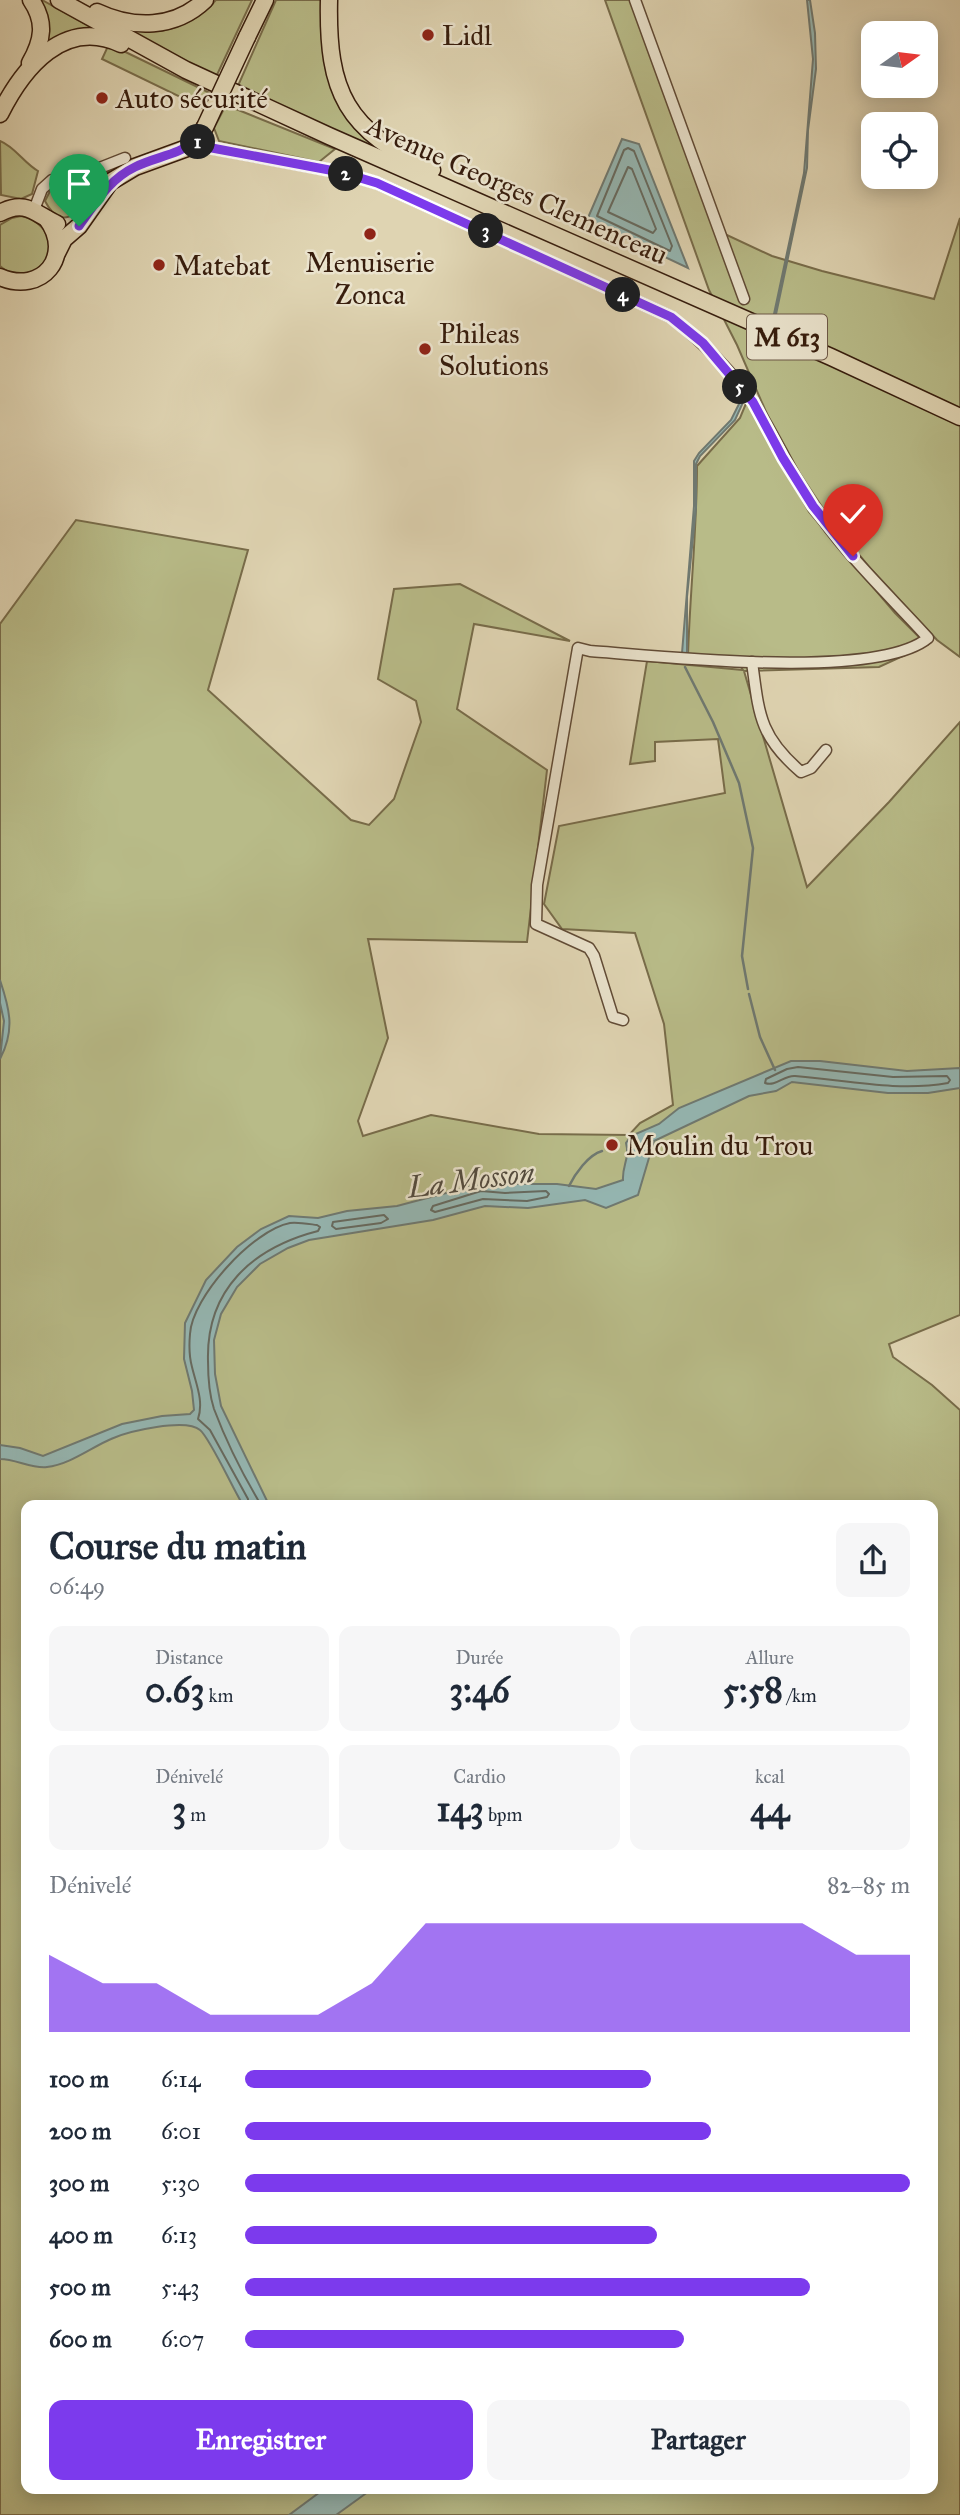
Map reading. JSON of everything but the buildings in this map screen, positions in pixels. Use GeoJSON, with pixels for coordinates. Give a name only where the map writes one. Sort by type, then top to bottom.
{"type":"FeatureCollection","features":[{"type":"Feature","properties":{"kind":"main road"},"geometry":{"type":"LineString","coordinates":[[0,114],[41,39],[43,24],[31,0]]}},
{"type":"Feature","properties":{"kind":"main road","name":"Avenue Georges Clemenceau"},"geometry":{"type":"LineString","coordinates":[[59,0],[186,70],[283,115],[831,357],[960,417]]}},
{"type":"Feature","properties":{"kind":"main road"},"geometry":{"type":"LineString","coordinates":[[73,0],[108,17],[142,24],[188,14],[205,0]]}},
{"type":"Feature","properties":{"kind":"main road"},"geometry":{"type":"LineString","coordinates":[[4,280],[24,283],[36,280],[46,273],[64,239],[86,217],[110,183],[135,167],[187,148],[196,141],[265,0]]}},
{"type":"Feature","properties":{"kind":"main road","name":"M 613"},"geometry":{"type":"LineString","coordinates":[[329,0],[328,39],[338,87],[349,108],[368,130],[391,148],[539,220],[613,260]]}},
{"type":"Feature","properties":{"kind":"main road"},"geometry":{"type":"LineString","coordinates":[[20,80],[42,56],[60,43],[72,38],[98,36],[109,38],[228,94],[283,115]]}},
{"type":"Feature","properties":{"kind":"main road"},"geometry":{"type":"LineString","coordinates":[[4,208],[41,214],[58,224],[86,217]]}},
{"type":"Feature","properties":{"kind":"main road"},"geometry":{"type":"LineString","coordinates":[[41,214],[54,229],[58,240],[57,253]]}},
{"type":"Feature","properties":{"kind":"street"},"geometry":{"type":"LineString","coordinates":[[635,0],[744,299]]}},
{"type":"Feature","properties":{"kind":"street"},"geometry":{"type":"LineString","coordinates":[[196,141],[212,148],[340,172],[377,183],[671,317],[703,343],[753,402],[813,506],[867,572],[928,638],[911,650],[883,657],[752,662],[600,652],[578,648],[537,885],[536,924],[589,948],[613,1017],[623,1020]]}},
{"type":"Feature","properties":{"kind":"street"},"geometry":{"type":"LineString","coordinates":[[41,214],[42,189],[52,180],[87,173],[125,158]]}},
{"type":"Feature","properties":{"kind":"street"},"geometry":{"type":"LineString","coordinates":[[752,662],[761,719],[770,740],[801,772],[811,768],[826,750]]}},
{"type":"Feature","properties":{"kind":"green space"},"geometry":{"type":"Polygon","coordinates":[[[37,0],[42,0],[98,31],[73,32],[51,44],[47,41],[47,19],[37,0]]]}},
{"type":"Feature","properties":{"kind":"green space"},"geometry":{"type":"Polygon","coordinates":[[[216,0],[252,0],[216,77],[120,26],[153,31],[170,29],[196,17],[216,0]]]}},
{"type":"Feature","properties":{"kind":"green space"},"geometry":{"type":"Polygon","coordinates":[[[276,0],[323,0],[325,67],[338,97],[378,145],[375,149],[237,88],[276,0]]]}},
{"type":"Feature","properties":{"kind":"green space"},"geometry":{"type":"Polygon","coordinates":[[[605,0],[631,0],[714,229],[772,256],[934,299],[960,218],[960,657],[937,640],[870,568],[832,522],[785,451],[709,290],[605,0]]]}},
{"type":"Feature","properties":{"kind":"green space"},"geometry":{"type":"Polygon","coordinates":[[[109,44],[212,94],[205,109],[102,59],[109,44]]]}},
{"type":"Feature","properties":{"kind":"green space"},"geometry":{"type":"Polygon","coordinates":[[[226,105],[335,149],[319,162],[219,141],[214,128],[226,105]]]}},
{"type":"Feature","properties":{"kind":"green space"},"geometry":{"type":"Polygon","coordinates":[[[0,141],[38,171],[32,194],[21,199],[1,195],[0,141]]]}},
{"type":"Feature","properties":{"kind":"green space"},"geometry":{"type":"Polygon","coordinates":[[[108,172],[88,201],[71,216],[62,217],[53,213],[45,201],[50,191],[108,172]]]}},
{"type":"Feature","properties":{"kind":"green space"},"geometry":{"type":"Polygon","coordinates":[[[21,216],[33,220],[42,228],[49,246],[48,256],[42,265],[33,271],[17,274],[0,266],[0,225],[21,216]]]}},
{"type":"Feature","properties":{"kind":"green space"},"geometry":{"type":"Polygon","coordinates":[[[747,401],[809,512],[895,613],[927,645],[879,667],[744,671],[807,887],[889,802],[960,722],[960,1315],[889,1344],[893,1357],[932,1385],[960,1410],[960,2515],[0,2515],[0,624],[76,520],[248,550],[208,690],[351,820],[369,825],[394,799],[421,722],[416,701],[378,679],[394,589],[460,584],[570,641],[474,624],[457,709],[547,770],[527,942],[368,939],[388,1038],[358,1121],[363,1136],[431,1115],[539,1134],[629,1135],[640,1123],[673,1105],[664,1024],[635,933],[562,929],[544,904],[559,826],[725,793],[718,739],[655,742],[655,761],[630,764],[647,661],[743,670],[734,657],[688,655],[697,466],[740,418],[747,401]]]}},
{"type":"Feature","properties":{"kind":"water"},"geometry":{"type":"Polygon","coordinates":[[[807,0],[810,0],[815,33],[816,69],[808,130],[807,168],[775,319],[804,173],[813,59],[807,0]]]}},
{"type":"Feature","properties":{"kind":"water"},"geometry":{"type":"Polygon","coordinates":[[[622,139],[639,144],[688,268],[587,220],[622,139]]]}},
{"type":"Feature","properties":{"kind":"water"},"geometry":{"type":"Polygon","coordinates":[[[743,396],[745,398],[735,420],[700,456],[696,464],[696,508],[687,597],[687,655],[682,653],[694,506],[694,461],[731,420],[743,396]]]}},
{"type":"Feature","properties":{"kind":"water"},"geometry":{"type":"Polygon","coordinates":[[[0,980],[6,1001],[9,1029],[0,1059],[4,1021],[0,1003],[0,980]]]}},
{"type":"Feature","properties":{"kind":"water"},"geometry":{"type":"Polygon","coordinates":[[[791,1061],[820,1061],[907,1071],[960,1068],[960,1088],[928,1093],[888,1093],[792,1082],[776,1091],[749,1096],[654,1141],[638,1195],[606,1208],[585,1200],[528,1208],[485,1206],[433,1220],[309,1240],[260,1264],[237,1287],[221,1314],[214,1340],[215,1374],[221,1406],[267,1500],[240,1500],[204,1435],[200,1430],[183,1425],[157,1427],[111,1439],[55,1466],[36,1467],[0,1459],[0,1445],[43,1456],[122,1424],[190,1414],[194,1410],[184,1359],[185,1323],[206,1280],[237,1247],[261,1229],[289,1216],[318,1218],[347,1211],[397,1206],[480,1184],[557,1184],[596,1189],[623,1180],[626,1143],[631,1136],[659,1124],[679,1108],[791,1061]]]}},
{"type":"Feature","properties":{"kind":"water"},"geometry":{"type":"Polygon","coordinates":[[[317,2494],[365,2494],[336,2515],[289,2515],[317,2494]]]}},
{"type":"Feature","properties":{"kind":"waterway"},"geometry":{"type":"LineString","coordinates":[[685,667],[713,722],[739,783],[753,848],[742,956],[748,989]]}},
{"type":"Feature","properties":{"kind":"waterway"},"geometry":{"type":"LineString","coordinates":[[749,994],[760,1037],[775,1070]]}},
{"type":"Feature","properties":{"kind":"waterway"},"geometry":{"type":"LineString","coordinates":[[569,1186],[587,1161],[602,1151]]}},
{"type":"Feature","properties":{"kind":"place","name":"Lidl"},"geometry":{"type":"Point","coordinates":[428,35]}},
{"type":"Feature","properties":{"kind":"place","name":"Auto sécurité"},"geometry":{"type":"Point","coordinates":[102,98]}},
{"type":"Feature","properties":{"kind":"place","name":"Menuiserie Zonca"},"geometry":{"type":"Point","coordinates":[370,234]}},
{"type":"Feature","properties":{"kind":"place","name":"Matebat"},"geometry":{"type":"Point","coordinates":[159,265]}},
{"type":"Feature","properties":{"kind":"place","name":"Phileas Solutions"},"geometry":{"type":"Point","coordinates":[425,349]}},
{"type":"Feature","properties":{"kind":"place","name":"Moulin du Trou"},"geometry":{"type":"Point","coordinates":[612,1145]}},
{"type":"Feature","properties":{"kind":"route"},"geometry":{"type":"LineString","coordinates":[[79,226],[110,183],[135,167],[187,148],[196,141],[212,148],[340,172],[377,183],[494,234],[671,317],[703,343],[753,402],[813,506],[853,556]]}},
{"type":"Feature","properties":{"kind":"water label","name":"La Mosson"},"geometry":{"type":"Point","coordinates":[471,1180]}}]}
